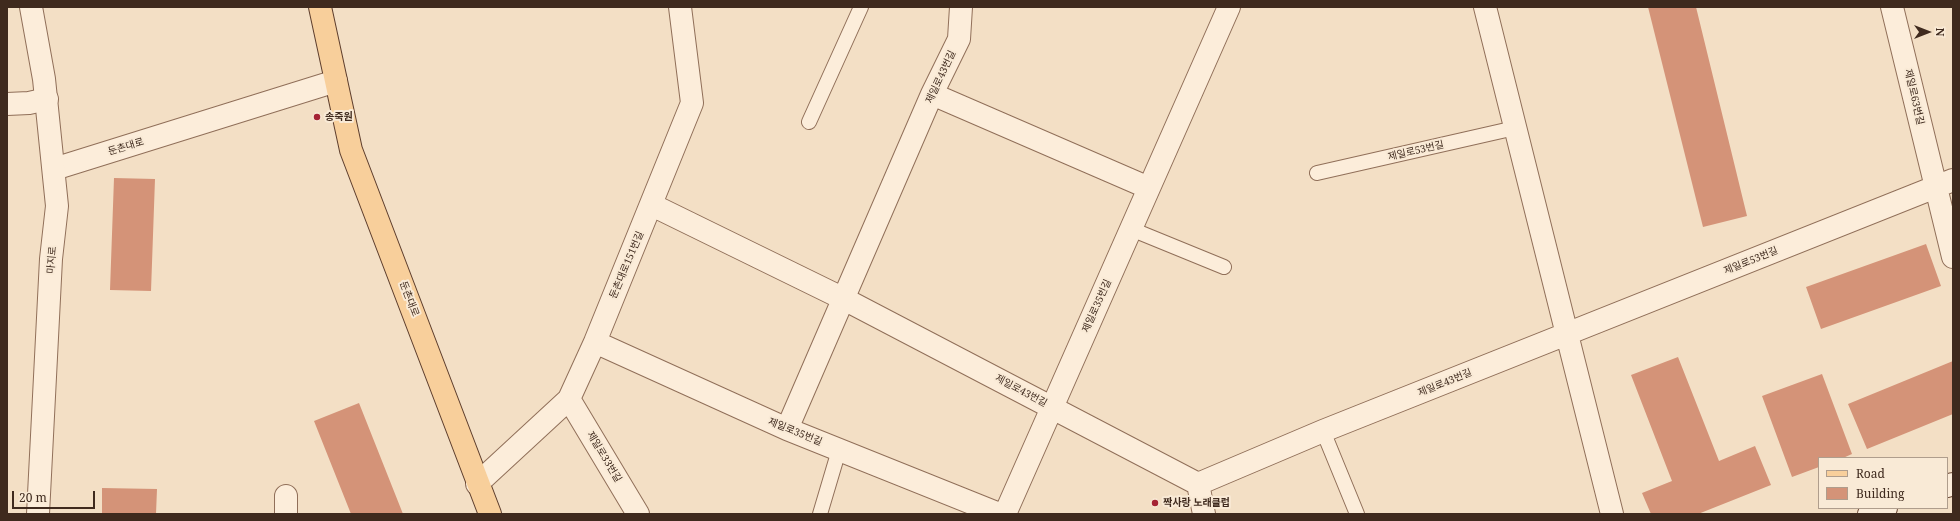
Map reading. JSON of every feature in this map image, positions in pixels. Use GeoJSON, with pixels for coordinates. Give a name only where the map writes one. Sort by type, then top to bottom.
{"type":"FeatureCollection","features":[{"type":"Feature","properties":{"kind":"main road","name":"둔촌대로"},"geometry":{"type":"LineString","coordinates":[[320,7],[351,150],[424,338],[477,484],[490,514]]}},
{"type":"Feature","properties":{"kind":"street","name":"마지로"},"geometry":{"type":"LineString","coordinates":[[31,7],[47,99],[57,206],[51,260],[38,514]]}},
{"type":"Feature","properties":{"kind":"street","name":"둔촌대로151번길"},"geometry":{"type":"LineString","coordinates":[[477,484],[569,399],[595,342],[692,103],[680,7]]}},
{"type":"Feature","properties":{"kind":"street","name":"제일로43번길"},"geometry":{"type":"LineString","coordinates":[[844,299],[932,94],[959,39],[961,7]]}},
{"type":"Feature","properties":{"kind":"street","name":"제일로35번길"},"geometry":{"type":"LineString","coordinates":[[1005,514],[1229,7]]}},
{"type":"Feature","properties":{"kind":"street"},"geometry":{"type":"LineString","coordinates":[[1485,7],[1612,514]]}},
{"type":"Feature","properties":{"kind":"street","name":"제일로63번길"},"geometry":{"type":"LineString","coordinates":[[1892,7],[1944,184],[1953,257]]}},
{"type":"Feature","properties":{"kind":"street","name":"둔촌대로"},"geometry":{"type":"LineString","coordinates":[[54,169],[336,82]]}},
{"type":"Feature","properties":{"kind":"street"},"geometry":{"type":"LineString","coordinates":[[932,94],[1149,188]]}},
{"type":"Feature","properties":{"kind":"street"},"geometry":{"type":"LineString","coordinates":[[7,104],[29,103],[47,99]]}},
{"type":"Feature","properties":{"kind":"street","name":"제일로53번길"},"geometry":{"type":"LineString","coordinates":[[1566,335],[1944,184]]}},
{"type":"Feature","properties":{"kind":"street","name":"제일로43번길"},"geometry":{"type":"LineString","coordinates":[[652,204],[844,299],[1198,484],[1323,431],[1566,335]]}},
{"type":"Feature","properties":{"kind":"street"},"geometry":{"type":"LineString","coordinates":[[787,430],[844,299]]}},
{"type":"Feature","properties":{"kind":"street","name":"제일로35번길"},"geometry":{"type":"LineString","coordinates":[[595,342],[787,430],[999,514]]}},
{"type":"Feature","properties":{"kind":"street","name":"제일로33번길"},"geometry":{"type":"LineString","coordinates":[[569,399],[638,514]]}},
{"type":"Feature","properties":{"kind":"street"},"geometry":{"type":"LineString","coordinates":[[1198,484],[1204,514]]}},
{"type":"Feature","properties":{"kind":"street"},"geometry":{"type":"LineString","coordinates":[[1869,514],[1883,509]]}},
{"type":"Feature","properties":{"kind":"lane"},"geometry":{"type":"LineString","coordinates":[[809,122],[861,7]]}},
{"type":"Feature","properties":{"kind":"lane","name":"제일로53번길"},"geometry":{"type":"LineString","coordinates":[[1317,173],[1515,128]]}},
{"type":"Feature","properties":{"kind":"lane"},"geometry":{"type":"LineString","coordinates":[[1131,229],[1224,267]]}},
{"type":"Feature","properties":{"kind":"lane"},"geometry":{"type":"LineString","coordinates":[[1323,431],[1357,514]]}},
{"type":"Feature","properties":{"kind":"lane"},"geometry":{"type":"LineString","coordinates":[[820,514],[839,450]]}},
{"type":"Feature","properties":{"kind":"building"},"geometry":{"type":"Polygon","coordinates":[[[1648,7],[1696,7],[1747,216],[1703,227],[1648,7]]]}},
{"type":"Feature","properties":{"kind":"building"},"geometry":{"type":"Polygon","coordinates":[[[114,178],[155,179],[151,291],[110,290],[114,178]]]}},
{"type":"Feature","properties":{"kind":"building"},"geometry":{"type":"Polygon","coordinates":[[[1926,244],[1941,286],[1821,329],[1806,287],[1926,244]]]}},
{"type":"Feature","properties":{"kind":"building"},"geometry":{"type":"Polygon","coordinates":[[[1678,357],[1719,461],[1755,446],[1771,485],[1698,514],[1651,514],[1642,493],[1672,481],[1631,375],[1678,357]]]}},
{"type":"Feature","properties":{"kind":"building"},"geometry":{"type":"Polygon","coordinates":[[[1953,361],[1953,414],[1867,449],[1848,404],[1953,361]]]}},
{"type":"Feature","properties":{"kind":"building"},"geometry":{"type":"Polygon","coordinates":[[[1822,374],[1852,454],[1845,457],[1818,457],[1818,467],[1792,477],[1762,396],[1822,374]]]}},
{"type":"Feature","properties":{"kind":"building"},"geometry":{"type":"Polygon","coordinates":[[[359,403],[403,514],[351,514],[314,421],[359,403]]]}},
{"type":"Feature","properties":{"kind":"building"},"geometry":{"type":"Polygon","coordinates":[[[102,488],[157,489],[156,514],[102,514],[102,488]]]}},
{"type":"Feature","properties":{"kind":"place","name":"송죽원"},"geometry":{"type":"Point","coordinates":[317,117]}},
{"type":"Feature","properties":{"kind":"place","name":"짝사랑 노래클럽"},"geometry":{"type":"Point","coordinates":[1155,503]}}]}
